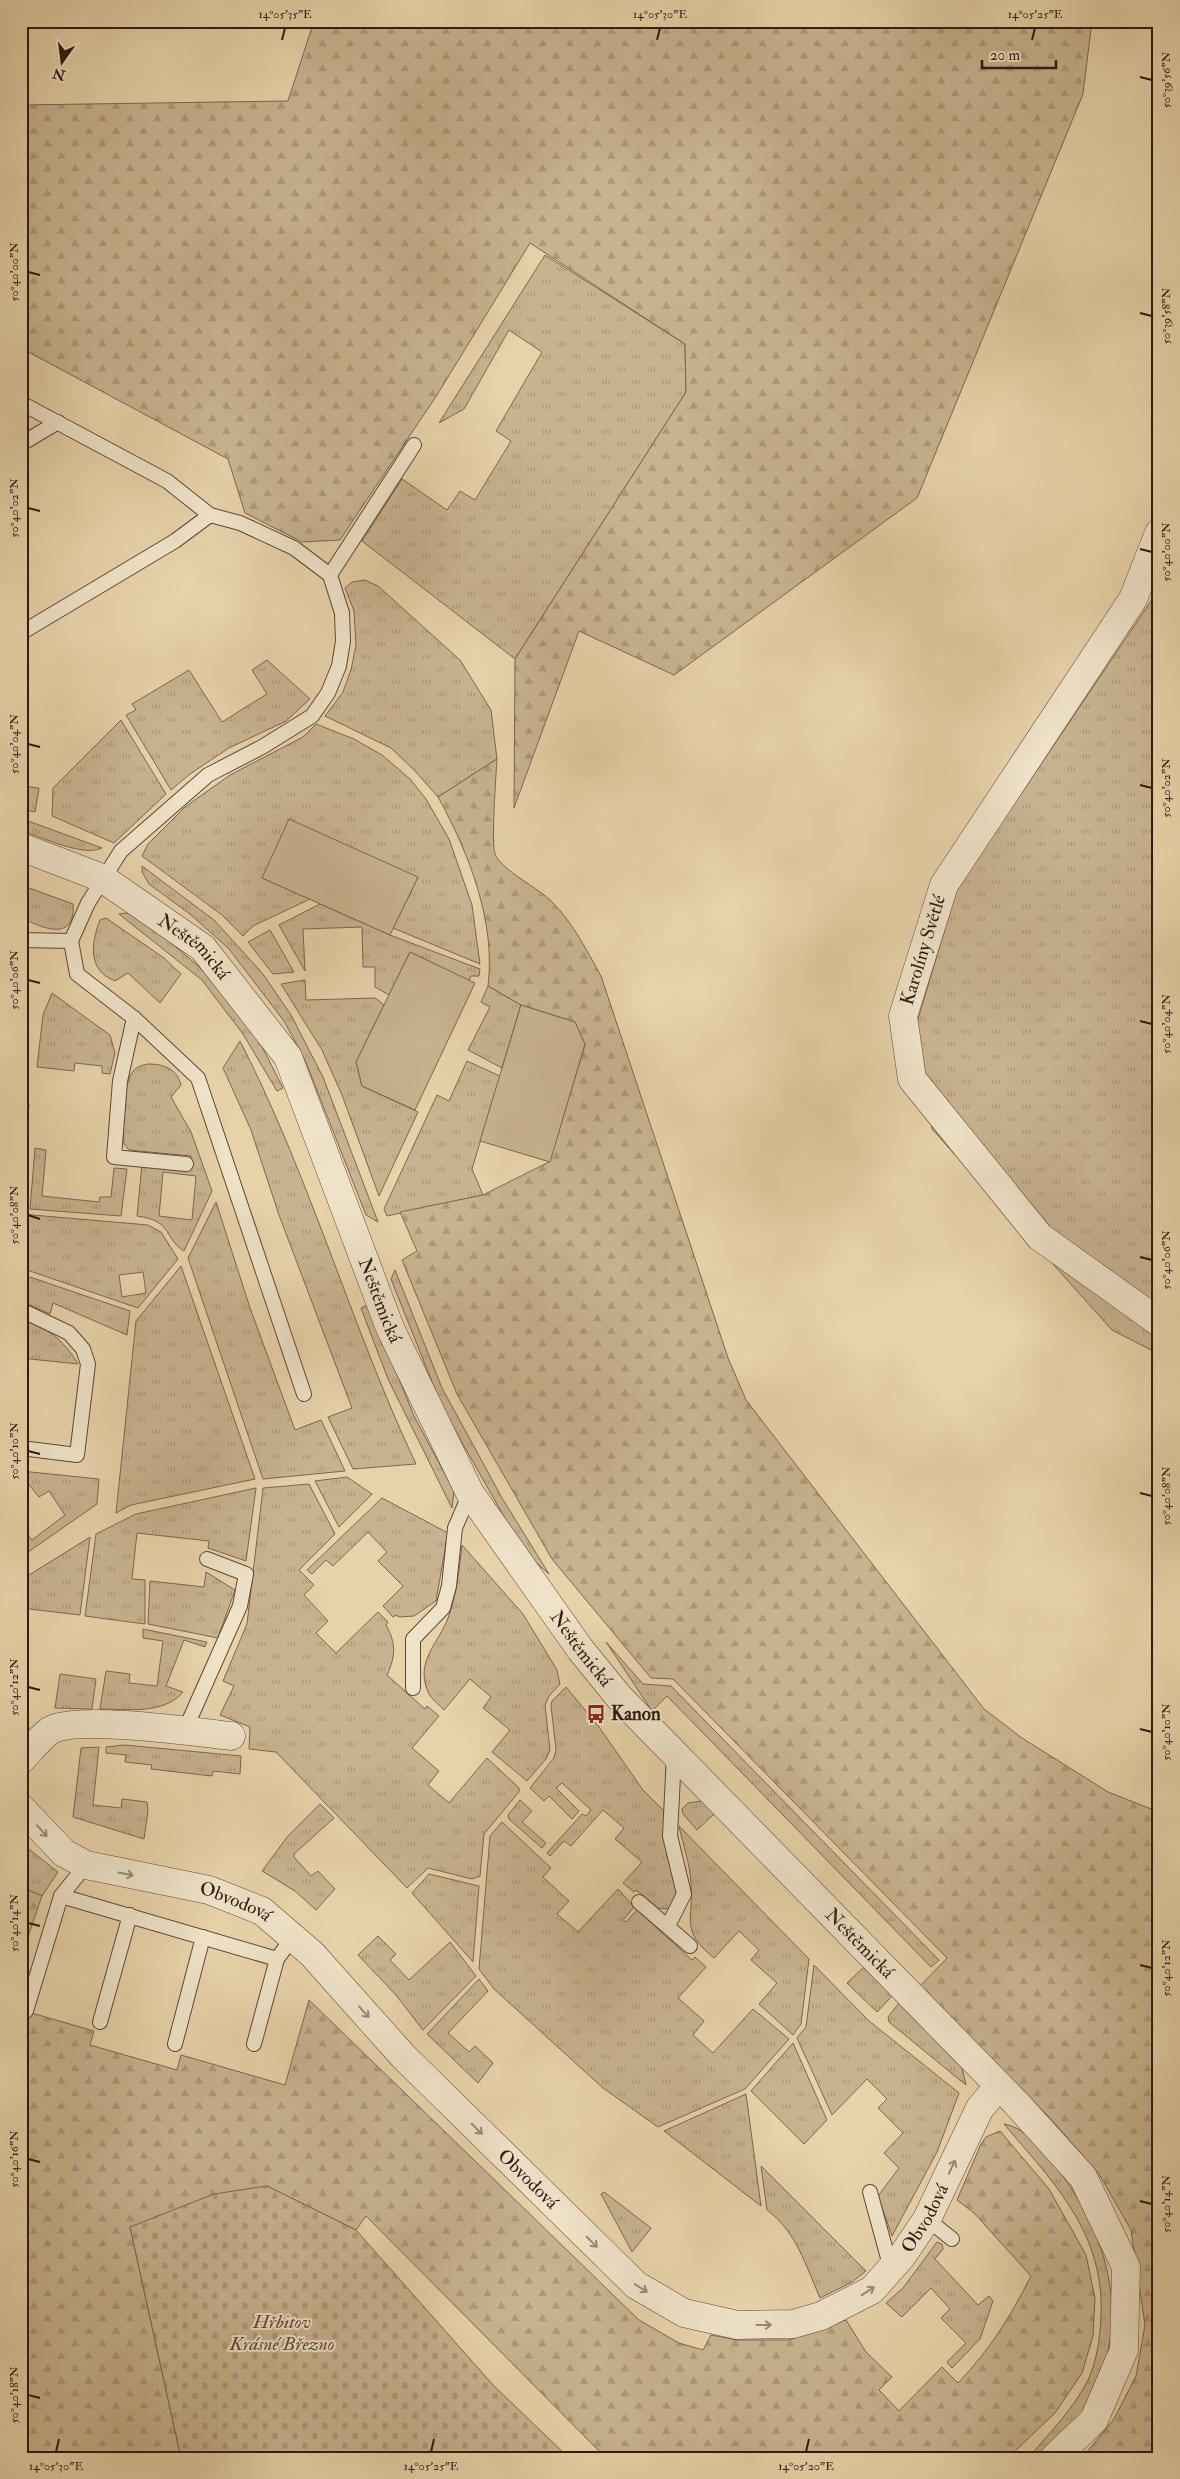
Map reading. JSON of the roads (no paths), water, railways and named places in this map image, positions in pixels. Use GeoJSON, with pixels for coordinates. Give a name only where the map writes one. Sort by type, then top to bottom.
{"type":"FeatureCollection","features":[{"type":"Feature","properties":{"kind":"street","name":"Karolíny Světlé"},"geometry":{"type":"LineString","coordinates":[[1159,533],[1133,599],[944,885],[903,1016],[912,1079],[1040,1237],[1159,1322]]}},
{"type":"Feature","properties":{"kind":"street","name":"Neštěmická"},"geometry":{"type":"LineString","coordinates":[[21,847],[102,878],[204,948],[288,1057],[390,1328],[470,1493],[580,1649],[619,1696],[999,2086],[1083,2177],[1126,2267],[1124,2350],[1094,2420],[1054,2458]]}},
{"type":"Feature","properties":{"kind":"street"},"geometry":{"type":"LineString","coordinates":[[21,1760],[51,1730],[81,1724],[185,1730],[231,1736]]}},
{"type":"Feature","properties":{"kind":"street","name":"Obvodová"},"geometry":{"type":"LineString","coordinates":[[21,1808],[64,1853],[86,1865],[209,1890],[262,1911],[312,1954],[403,2056],[630,2280],[684,2313],[737,2325],[793,2324],[821,2316],[872,2290],[892,2269],[927,2219],[980,2108],[999,2086]]}},
{"type":"Feature","properties":{"kind":"lane"},"geometry":{"type":"LineString","coordinates":[[21,403],[167,481],[210,515],[240,523],[294,548],[330,575],[342,613],[343,640],[339,666],[328,693],[312,716],[262,747],[208,775],[121,851],[102,878],[71,941],[77,974],[134,1018],[198,1078],[304,1394]]}},
{"type":"Feature","properties":{"kind":"lane"},"geometry":{"type":"LineString","coordinates":[[21,444],[58,422]]}},
{"type":"Feature","properties":{"kind":"lane"},"geometry":{"type":"LineString","coordinates":[[330,575],[414,446]]}},
{"type":"Feature","properties":{"kind":"lane"},"geometry":{"type":"LineString","coordinates":[[21,633],[175,541],[210,515]]}},
{"type":"Feature","properties":{"kind":"lane"},"geometry":{"type":"LineString","coordinates":[[21,940],[71,941]]}},
{"type":"Feature","properties":{"kind":"lane"},"geometry":{"type":"LineString","coordinates":[[134,1018],[120,1081],[114,1157],[186,1164]]}},
{"type":"Feature","properties":{"kind":"lane"},"geometry":{"type":"LineString","coordinates":[[21,1310],[69,1333],[83,1349],[88,1364],[77,1455],[21,1448]]}},
{"type":"Feature","properties":{"kind":"lane"},"geometry":{"type":"LineString","coordinates":[[413,1688],[413,1639],[443,1608],[450,1586],[455,1528],[470,1493]]}},
{"type":"Feature","properties":{"kind":"lane"},"geometry":{"type":"LineString","coordinates":[[185,1730],[240,1606],[246,1574],[207,1559]]}},
{"type":"Feature","properties":{"kind":"lane"},"geometry":{"type":"LineString","coordinates":[[668,1926],[684,1894],[670,1836],[674,1752]]}},
{"type":"Feature","properties":{"kind":"lane"},"geometry":{"type":"LineString","coordinates":[[26,2011],[61,1896],[86,1865]]}},
{"type":"Feature","properties":{"kind":"lane"},"geometry":{"type":"LineString","coordinates":[[61,1896],[277,1959]]}},
{"type":"Feature","properties":{"kind":"lane"},"geometry":{"type":"LineString","coordinates":[[639,1902],[690,1946]]}},
{"type":"Feature","properties":{"kind":"lane"},"geometry":{"type":"LineString","coordinates":[[100,2022],[130,1915]]}},
{"type":"Feature","properties":{"kind":"lane"},"geometry":{"type":"LineString","coordinates":[[175,2044],[203,1937]]}},
{"type":"Feature","properties":{"kind":"lane"},"geometry":{"type":"LineString","coordinates":[[254,2044],[277,1959],[293,1937]]}},
{"type":"Feature","properties":{"kind":"lane"},"geometry":{"type":"LineString","coordinates":[[870,2192],[892,2269]]}},
{"type":"Feature","properties":{"kind":"lane"},"geometry":{"type":"LineString","coordinates":[[927,2219],[952,2239]]}},
{"type":"Feature","properties":{"kind":"place","name":"Kanon"},"geometry":{"type":"Point","coordinates":[596,1714]}},
{"type":"Feature","properties":{"kind":"park label","name":"Hřbitov Krásné Březno"},"geometry":{"type":"Point","coordinates":[282,2333]}}]}
